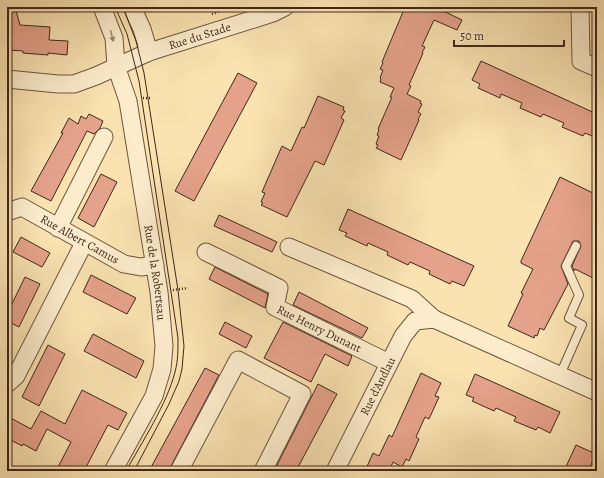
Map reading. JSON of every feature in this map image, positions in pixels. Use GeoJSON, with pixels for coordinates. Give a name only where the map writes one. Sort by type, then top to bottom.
{"type":"FeatureCollection","features":[{"type":"Feature","properties":{"kind":"street","name":"Rue de la Robertsau"},"geometry":{"type":"LineString","coordinates":[[102,7],[114,38],[116,66],[128,101],[155,265],[164,332],[162,369],[154,396],[113,471]]}},
{"type":"Feature","properties":{"kind":"street"},"geometry":{"type":"LineString","coordinates":[[132,7],[142,29],[149,52]]}},
{"type":"Feature","properties":{"kind":"street","name":"Rue du Stade"},"geometry":{"type":"LineString","coordinates":[[7,79],[74,84],[96,76],[149,52],[272,13],[285,7]]}},
{"type":"Feature","properties":{"kind":"street"},"geometry":{"type":"LineString","coordinates":[[580,7],[581,61],[597,68]]}},
{"type":"Feature","properties":{"kind":"street"},"geometry":{"type":"LineString","coordinates":[[58,228],[104,138]]}},
{"type":"Feature","properties":{"kind":"street","name":"Rue Albert Camus"},"geometry":{"type":"LineString","coordinates":[[7,212],[22,207],[124,264],[141,267],[155,265]]}},
{"type":"Feature","properties":{"kind":"street"},"geometry":{"type":"LineString","coordinates":[[7,384],[16,376],[84,242]]}},
{"type":"Feature","properties":{"kind":"street"},"geometry":{"type":"LineString","coordinates":[[289,247],[412,299],[434,319],[597,392]]}},
{"type":"Feature","properties":{"kind":"street","name":"Rue Henry Dunant"},"geometry":{"type":"LineString","coordinates":[[206,252],[279,288],[275,307],[389,363]]}},
{"type":"Feature","properties":{"kind":"street","name":"Rue d'Andlau"},"geometry":{"type":"LineString","coordinates":[[335,471],[403,336],[415,321],[434,319]]}},
{"type":"Feature","properties":{"kind":"street"},"geometry":{"type":"LineString","coordinates":[[179,471],[238,360],[302,394],[263,471]]}},
{"type":"Feature","properties":{"kind":"lane"},"geometry":{"type":"LineString","coordinates":[[560,375],[582,325],[569,318],[579,295],[566,266],[576,246]]}},
{"type":"Feature","properties":{"kind":"building"},"geometry":{"type":"Polygon","coordinates":[[[7,7],[15,7],[20,25],[50,27],[49,40],[68,41],[67,55],[23,53],[23,51],[7,50],[7,7]]]}},
{"type":"Feature","properties":{"kind":"building"},"geometry":{"type":"Polygon","coordinates":[[[405,7],[435,7],[462,20],[457,30],[434,20],[422,46],[425,47],[409,85],[411,86],[407,94],[421,101],[420,103],[422,104],[418,112],[421,114],[401,160],[376,148],[378,145],[376,144],[379,136],[377,135],[378,129],[392,97],[390,97],[394,88],[380,82],[383,70],[380,69],[405,7]]]}},
{"type":"Feature","properties":{"kind":"building"},"geometry":{"type":"Polygon","coordinates":[[[481,61],[597,114],[597,138],[585,133],[583,136],[562,127],[564,123],[543,114],[541,117],[520,108],[522,103],[501,94],[500,98],[478,88],[480,84],[472,80],[481,61]]]}},
{"type":"Feature","properties":{"kind":"building"},"geometry":{"type":"Polygon","coordinates":[[[238,73],[257,83],[194,201],[175,191],[238,73]]]}},
{"type":"Feature","properties":{"kind":"building"},"geometry":{"type":"Polygon","coordinates":[[[318,96],[344,107],[343,110],[345,111],[341,118],[344,120],[324,165],[315,161],[287,217],[261,205],[263,203],[261,202],[265,193],[262,192],[282,146],[291,151],[302,127],[304,128],[318,96]]]}},
{"type":"Feature","properties":{"kind":"building"},"geometry":{"type":"Polygon","coordinates":[[[89,114],[103,121],[100,128],[94,134],[87,131],[51,201],[31,191],[63,133],[61,133],[69,118],[78,124],[81,116],[86,119],[89,114]]]}},
{"type":"Feature","properties":{"kind":"building"},"geometry":{"type":"Polygon","coordinates":[[[101,174],[117,182],[94,227],[78,218],[101,174]]]}},
{"type":"Feature","properties":{"kind":"building"},"geometry":{"type":"Polygon","coordinates":[[[560,177],[597,195],[597,280],[575,269],[574,271],[572,266],[581,246],[579,241],[573,241],[561,266],[568,284],[544,330],[540,328],[537,336],[535,335],[534,338],[508,326],[523,294],[521,293],[533,269],[521,263],[521,261],[560,177]]]}},
{"type":"Feature","properties":{"kind":"building"},"geometry":{"type":"Polygon","coordinates":[[[348,209],[474,266],[464,286],[452,281],[450,284],[429,274],[430,271],[410,262],[408,265],[387,255],[388,252],[368,243],[367,246],[345,236],[347,233],[339,230],[348,209]]]}},
{"type":"Feature","properties":{"kind":"building"},"geometry":{"type":"Polygon","coordinates":[[[219,215],[277,242],[272,252],[214,226],[219,215]]]}},
{"type":"Feature","properties":{"kind":"building"},"geometry":{"type":"Polygon","coordinates":[[[21,237],[50,253],[42,267],[13,252],[21,237]]]}},
{"type":"Feature","properties":{"kind":"building"},"geometry":{"type":"Polygon","coordinates":[[[215,267],[268,294],[265,308],[209,279],[215,267]]]}},
{"type":"Feature","properties":{"kind":"building"},"geometry":{"type":"Polygon","coordinates":[[[91,275],[136,298],[127,314],[83,292],[91,275]]]}},
{"type":"Feature","properties":{"kind":"building"},"geometry":{"type":"Polygon","coordinates":[[[25,277],[40,284],[19,327],[7,321],[7,314],[25,277]]]}},
{"type":"Feature","properties":{"kind":"building"},"geometry":{"type":"Polygon","coordinates":[[[299,292],[368,328],[362,338],[293,305],[299,292]]]}},
{"type":"Feature","properties":{"kind":"building"},"geometry":{"type":"Polygon","coordinates":[[[225,322],[252,336],[246,348],[219,334],[225,322]]]}},
{"type":"Feature","properties":{"kind":"building"},"geometry":{"type":"Polygon","coordinates":[[[283,322],[352,356],[348,366],[325,354],[311,382],[264,358],[283,322]]]}},
{"type":"Feature","properties":{"kind":"building"},"geometry":{"type":"Polygon","coordinates":[[[93,334],[144,361],[136,378],[84,351],[93,334]]]}},
{"type":"Feature","properties":{"kind":"building"},"geometry":{"type":"Polygon","coordinates":[[[48,345],[65,354],[39,406],[22,397],[48,345]]]}},
{"type":"Feature","properties":{"kind":"building"},"geometry":{"type":"Polygon","coordinates":[[[205,368],[219,375],[170,468],[168,471],[149,471],[205,368]]]}},
{"type":"Feature","properties":{"kind":"building"},"geometry":{"type":"Polygon","coordinates":[[[421,373],[441,383],[435,396],[439,397],[429,419],[425,417],[416,437],[419,439],[409,461],[406,459],[402,467],[393,462],[389,471],[365,471],[373,453],[379,456],[389,435],[392,437],[421,373]]]}},
{"type":"Feature","properties":{"kind":"building"},"geometry":{"type":"Polygon","coordinates":[[[475,374],[560,412],[550,433],[538,427],[536,430],[514,421],[516,417],[496,408],[494,411],[472,401],[474,398],[466,395],[475,374]]]}},
{"type":"Feature","properties":{"kind":"building"},"geometry":{"type":"Polygon","coordinates":[[[318,384],[337,394],[296,471],[274,471],[318,384]]]}},
{"type":"Feature","properties":{"kind":"building"},"geometry":{"type":"Polygon","coordinates":[[[82,390],[127,413],[118,430],[108,425],[84,471],[56,471],[71,442],[47,429],[36,451],[7,438],[7,416],[31,429],[41,411],[65,424],[82,390]]]}},
{"type":"Feature","properties":{"kind":"building"},"geometry":{"type":"Polygon","coordinates":[[[576,445],[596,454],[588,471],[564,471],[576,445]]]}},
{"type":"Feature","properties":{"kind":"tram line"},"geometry":{"type":"LineString","coordinates":[[115,7],[127,34],[139,81],[178,338],[177,364],[166,397],[154,423],[126,471]]}},
{"type":"Feature","properties":{"kind":"tram line"},"geometry":{"type":"LineString","coordinates":[[123,7],[136,41],[144,73],[178,290],[184,346],[182,369],[179,381],[169,404],[134,471]]}}]}
